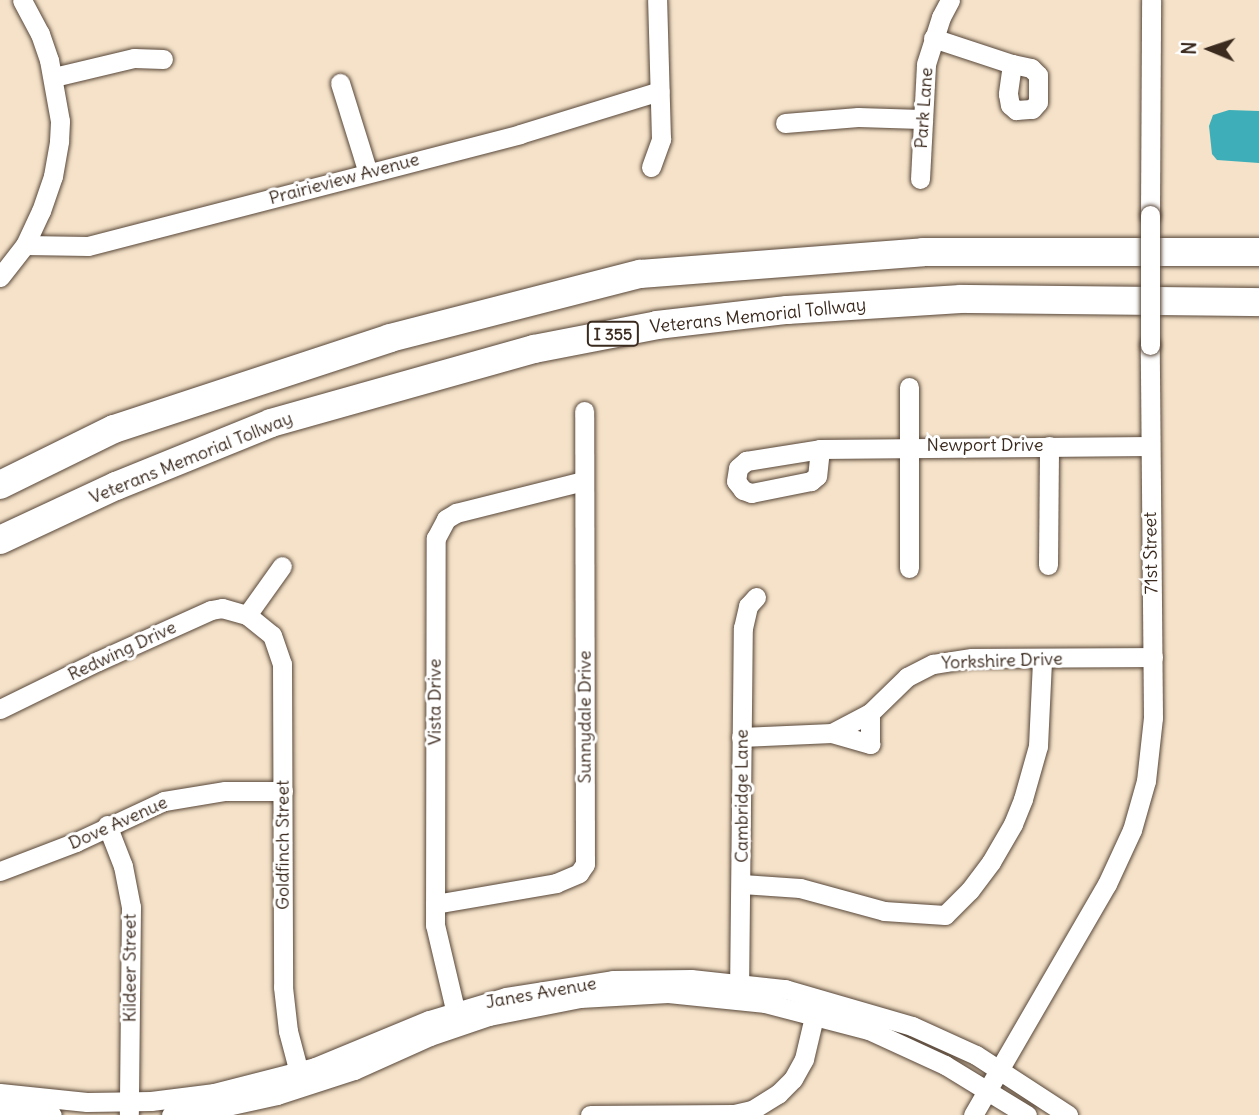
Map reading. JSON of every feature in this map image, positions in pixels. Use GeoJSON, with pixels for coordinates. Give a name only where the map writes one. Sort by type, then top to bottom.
{"type":"FeatureCollection","features":[{"type":"Feature","properties":{"kind":"highway"},"geometry":{"type":"LineString","coordinates":[[1173,250],[1259,236]]}},
{"type":"Feature","properties":{"kind":"highway"},"geometry":{"type":"LineString","coordinates":[[0,485],[114,429],[219,394],[390,338],[640,274],[923,252],[1259,252]]}},
{"type":"Feature","properties":{"kind":"highway","name":"Veterans Memorial Tollway"},"geometry":{"type":"LineString","coordinates":[[0,540],[116,486],[271,423],[534,349],[657,325],[787,310],[961,299],[1259,302]]}},
{"type":"Feature","properties":{"kind":"street"},"geometry":{"type":"LineString","coordinates":[[0,276],[24,245],[47,195],[57,158],[60,121],[54,78],[40,34],[22,0]]}},
{"type":"Feature","properties":{"kind":"street"},"geometry":{"type":"LineString","coordinates":[[651,167],[661,139],[657,0]]}},
{"type":"Feature","properties":{"kind":"street","name":"Park Lane"},"geometry":{"type":"LineString","coordinates":[[919,179],[926,64],[933,38],[950,0]]}},
{"type":"Feature","properties":{"kind":"street","name":"71st Street"},"geometry":{"type":"LineString","coordinates":[[974,1115],[1107,884],[1132,830],[1150,751],[1153,657],[1150,446],[1152,0]]}},
{"type":"Feature","properties":{"kind":"street"},"geometry":{"type":"LineString","coordinates":[[933,38],[1012,64]]}},
{"type":"Feature","properties":{"kind":"street"},"geometry":{"type":"LineString","coordinates":[[54,78],[134,58],[163,59]]}},
{"type":"Feature","properties":{"kind":"street"},"geometry":{"type":"LineString","coordinates":[[340,83],[368,173]]}},
{"type":"Feature","properties":{"kind":"street","name":"Prairieview Avenue"},"geometry":{"type":"LineString","coordinates":[[24,245],[88,246],[520,134],[660,91]]}},
{"type":"Feature","properties":{"kind":"street"},"geometry":{"type":"LineString","coordinates":[[785,123],[858,117],[921,119]]}},
{"type":"Feature","properties":{"kind":"street"},"geometry":{"type":"LineString","coordinates":[[909,387],[909,568]]}},
{"type":"Feature","properties":{"kind":"street","name":"Sunnydale Drive"},"geometry":{"type":"LineString","coordinates":[[435,904],[556,883],[579,873],[585,864],[584,411]]}},
{"type":"Feature","properties":{"kind":"street","name":"Newport Drive"},"geometry":{"type":"LineString","coordinates":[[820,449],[909,445],[1150,446]]}},
{"type":"Feature","properties":{"kind":"street"},"geometry":{"type":"LineString","coordinates":[[1048,565],[1049,446]]}},
{"type":"Feature","properties":{"kind":"street","name":"Vista Drive"},"geometry":{"type":"LineString","coordinates":[[457,1019],[438,943],[435,904],[436,538],[446,519],[456,513],[583,481]]}},
{"type":"Feature","properties":{"kind":"street"},"geometry":{"type":"LineString","coordinates":[[247,615],[282,566]]}},
{"type":"Feature","properties":{"kind":"street","name":"Cambridge Lane"},"geometry":{"type":"LineString","coordinates":[[739,991],[743,628],[748,606],[756,597]]}},
{"type":"Feature","properties":{"kind":"street","name":"Redwing Drive"},"geometry":{"type":"LineString","coordinates":[[0,709],[97,661],[211,610],[222,608],[247,615]]}},
{"type":"Feature","properties":{"kind":"street","name":"Goldfinch Street"},"geometry":{"type":"LineString","coordinates":[[247,615],[272,635],[282,664],[283,987],[288,1031],[300,1080]]}},
{"type":"Feature","properties":{"kind":"street","name":"Yorkshire Drive"},"geometry":{"type":"LineString","coordinates":[[832,733],[870,713],[907,677],[933,664],[972,658],[1042,660],[1153,657]]}},
{"type":"Feature","properties":{"kind":"street"},"geometry":{"type":"LineString","coordinates":[[742,884],[800,888],[874,909],[949,921],[991,862],[1013,824],[1023,799],[1038,746],[1042,660]]}},
{"type":"Feature","properties":{"kind":"street","name":"Yorkshire Drive"},"geometry":{"type":"LineString","coordinates":[[741,737],[832,733],[870,744],[870,713]]}},
{"type":"Feature","properties":{"kind":"street","name":"Dove Avenue"},"geometry":{"type":"LineString","coordinates":[[0,871],[76,842],[146,807],[182,796],[225,791],[283,791]]}},
{"type":"Feature","properties":{"kind":"street","name":"Kildeer Street"},"geometry":{"type":"LineString","coordinates":[[107,825],[123,866],[131,907],[129,1108]]}},
{"type":"Feature","properties":{"kind":"street","name":"Janes Avenue"},"geometry":{"type":"LineString","coordinates":[[0,1093],[129,1108],[354,1070],[457,1019],[612,995],[739,991],[912,1026],[948,1041],[1000,1070],[1068,1115]]}},
{"type":"Feature","properties":{"kind":"street"},"geometry":{"type":"LineString","coordinates":[[590,1115],[753,1113],[793,1079],[804,1059],[816,1006]]}},
{"type":"Feature","properties":{"kind":"street","name":"Janes Avenue"},"geometry":{"type":"LineString","coordinates":[[816,1006],[900,1043],[988,1089],[1027,1115]]}},
{"type":"Feature","properties":{"kind":"street","name":"Janes Avenue"},"geometry":{"type":"LineString","coordinates":[[171,1115],[244,1103],[300,1080]]}},
{"type":"Feature","properties":{"kind":"street"},"geometry":{"type":"LineString","coordinates":[[0,1109],[52,1115]]}},
{"type":"Feature","properties":{"kind":"water"},"geometry":{"type":"Polygon","coordinates":[[[1229,110],[1259,111],[1259,163],[1217,160],[1212,154],[1209,126],[1213,115],[1229,110]]]}}]}
